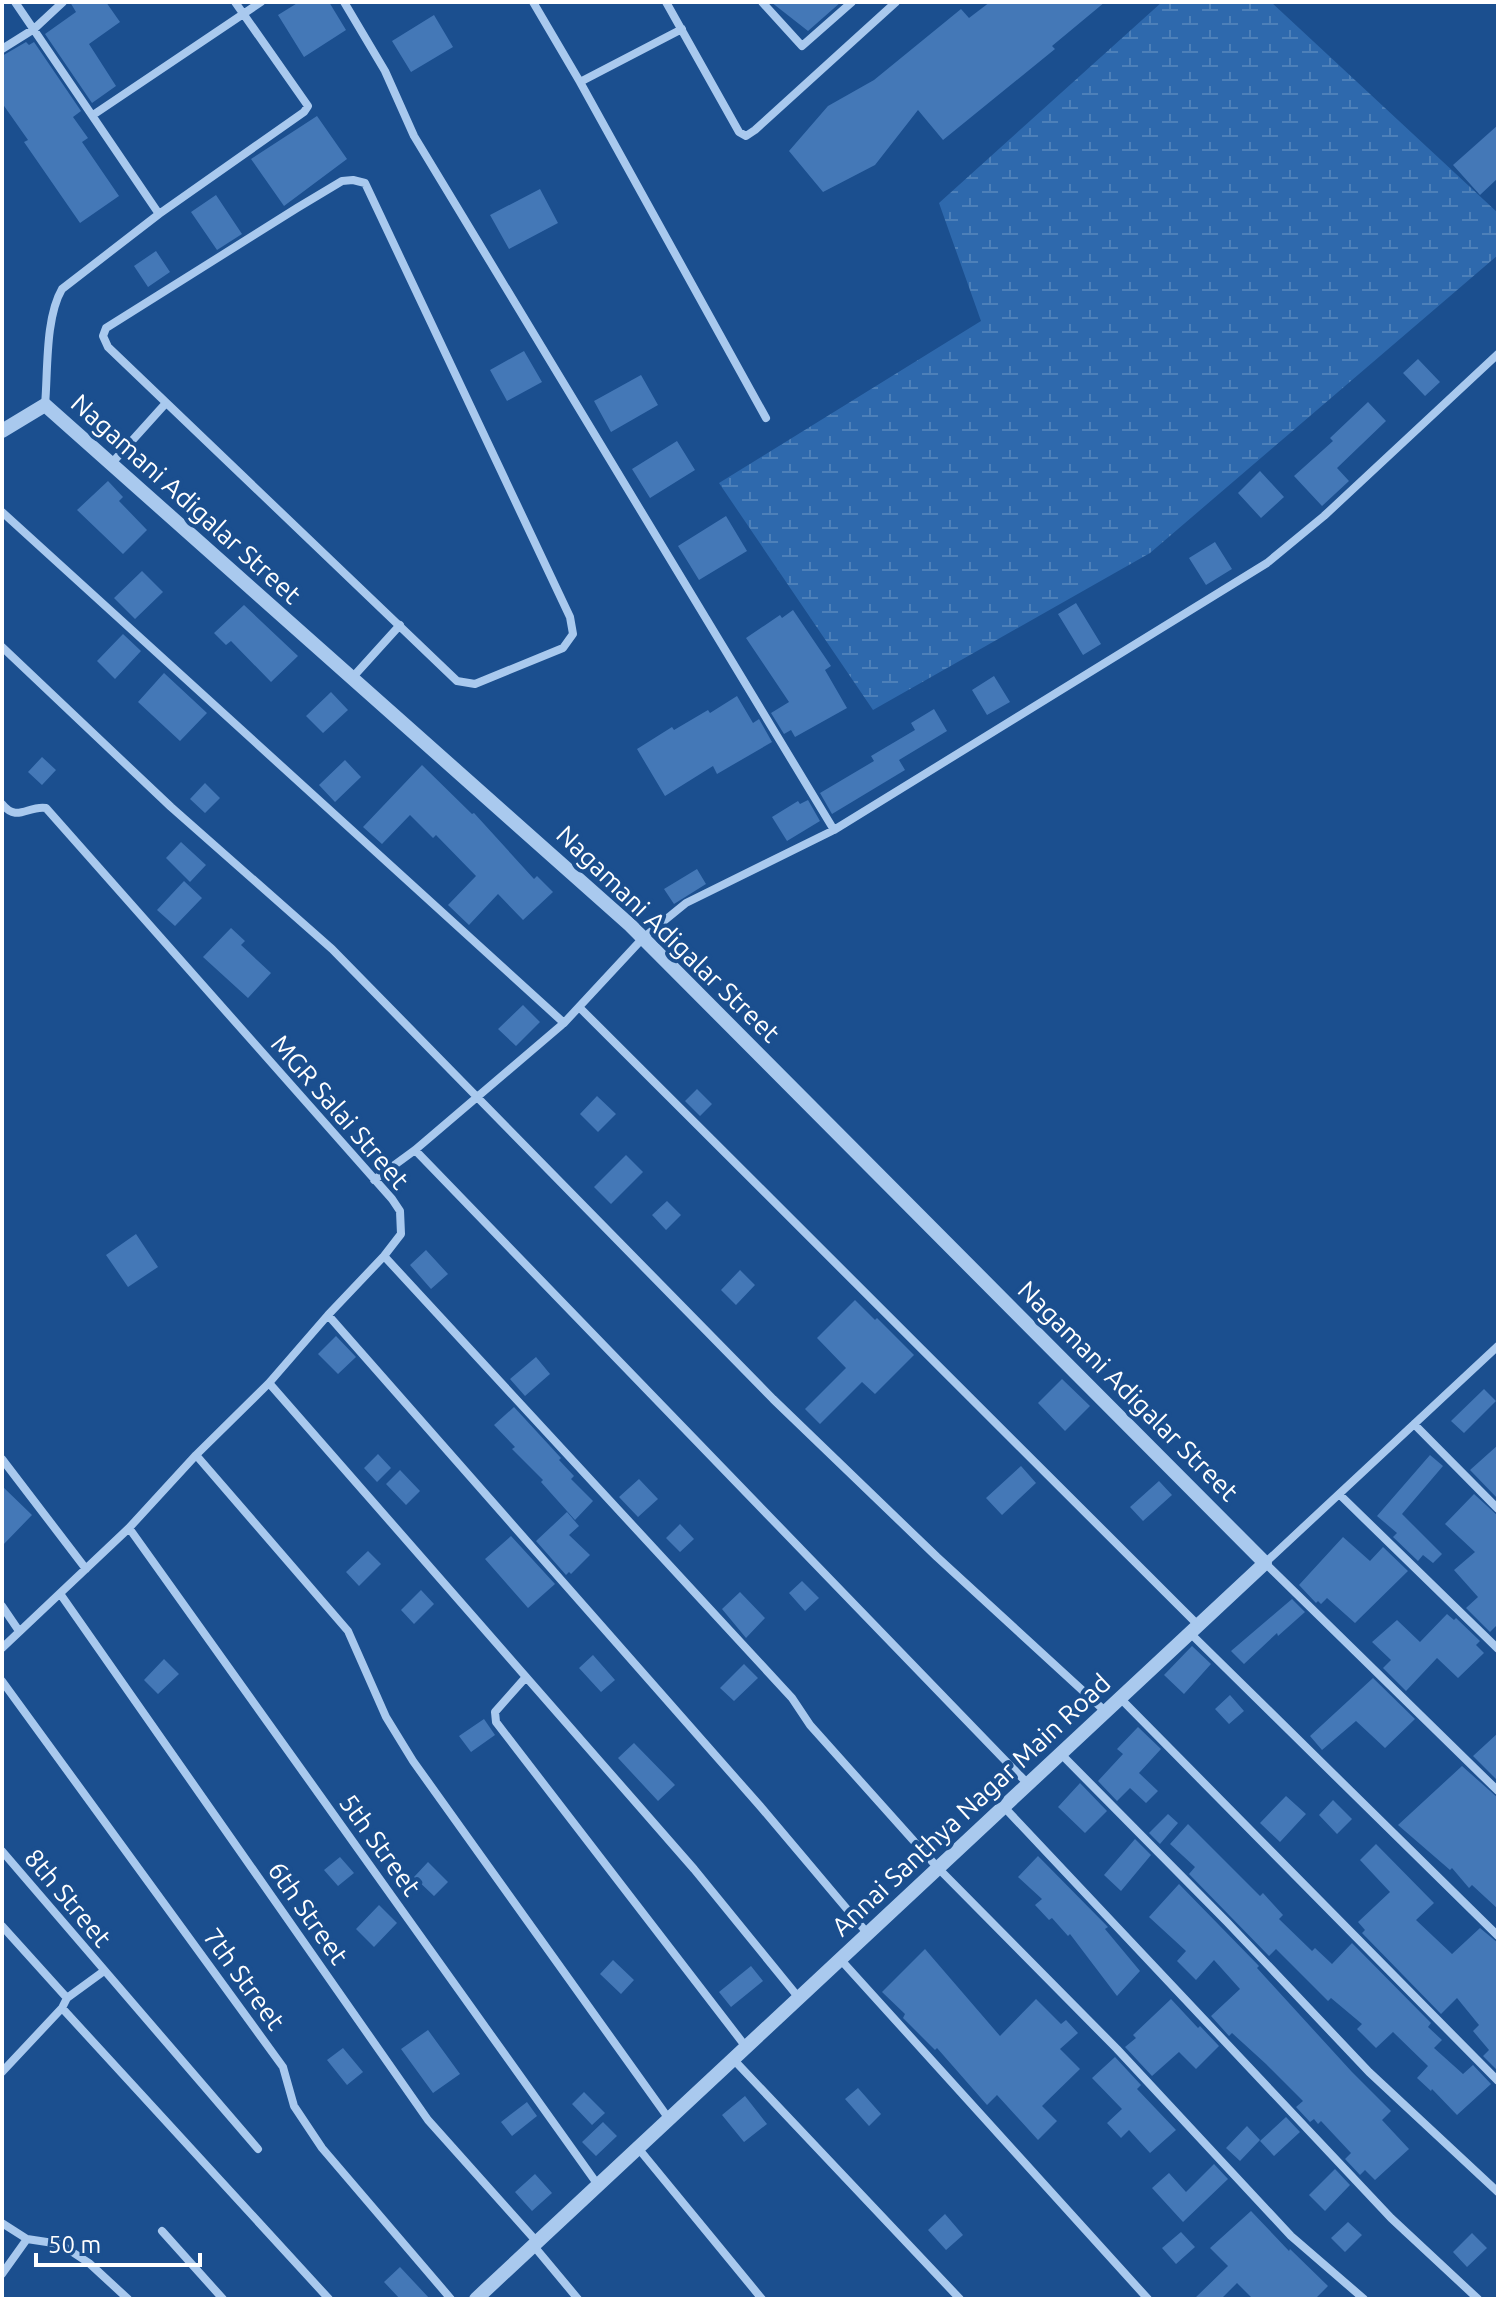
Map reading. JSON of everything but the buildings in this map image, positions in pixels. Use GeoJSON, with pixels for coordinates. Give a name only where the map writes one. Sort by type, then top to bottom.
{"type":"FeatureCollection","features":[{"type":"Feature","properties":{"kind":"street"},"geometry":{"type":"LineString","coordinates":[[15,2],[159,214]]}},
{"type":"Feature","properties":{"kind":"street"},"geometry":{"type":"LineString","coordinates":[[2,49],[34,29],[63,2]]}},
{"type":"Feature","properties":{"kind":"street"},"geometry":{"type":"LineString","coordinates":[[45,405],[52,317],[62,289],[159,214],[304,112],[308,106],[235,2]]}},
{"type":"Feature","properties":{"kind":"street"},"geometry":{"type":"LineString","coordinates":[[93,115],[261,2]]}},
{"type":"Feature","properties":{"kind":"street"},"geometry":{"type":"LineString","coordinates":[[344,2],[385,71],[414,136],[834,830]]}},
{"type":"Feature","properties":{"kind":"street"},"geometry":{"type":"LineString","coordinates":[[533,2],[766,418]]}},
{"type":"Feature","properties":{"kind":"street"},"geometry":{"type":"LineString","coordinates":[[666,2],[739,132],[746,136],[896,2]]}},
{"type":"Feature","properties":{"kind":"street"},"geometry":{"type":"LineString","coordinates":[[762,2],[802,46],[852,2]]}},
{"type":"Feature","properties":{"kind":"street"},"geometry":{"type":"LineString","coordinates":[[580,82],[682,29]]}},
{"type":"Feature","properties":{"kind":"street"},"geometry":{"type":"LineString","coordinates":[[342,181],[365,183],[570,617],[573,634],[563,648],[475,684],[457,681],[400,625],[108,347],[103,336],[106,328],[342,181]]}},
{"type":"Feature","properties":{"kind":"street"},"geometry":{"type":"LineString","coordinates":[[374,1180],[415,1150],[564,1023],[643,938],[686,903],[834,830],[1267,563],[1324,516],[1498,354]]}},
{"type":"Feature","properties":{"kind":"street"},"geometry":{"type":"LineString","coordinates":[[111,464],[166,403]]}},
{"type":"Feature","properties":{"kind":"street","name":"Nagamani Adigalar Street"},"geometry":{"type":"LineString","coordinates":[[2,432],[45,405],[643,938],[1265,1563]]}},
{"type":"Feature","properties":{"kind":"street"},"geometry":{"type":"LineString","coordinates":[[2,512],[564,1023]]}},
{"type":"Feature","properties":{"kind":"street"},"geometry":{"type":"LineString","coordinates":[[352,678],[400,625]]}},
{"type":"Feature","properties":{"kind":"street"},"geometry":{"type":"LineString","coordinates":[[2,647],[171,807],[332,949],[773,1399],[937,1557],[1106,1712]]}},
{"type":"Feature","properties":{"kind":"street","name":"MGR Salai Street"},"geometry":{"type":"LineString","coordinates":[[2,804],[8,811],[19,815],[37,807],[46,808],[392,1199],[400,1211],[402,1224],[401,1234],[384,1256],[269,1383],[196,1455],[129,1528],[2,1648]]}},
{"type":"Feature","properties":{"kind":"street"},"geometry":{"type":"LineString","coordinates":[[580,1008],[1498,1936]]}},
{"type":"Feature","properties":{"kind":"street"},"geometry":{"type":"LineString","coordinates":[[415,1150],[1028,1784]]}},
{"type":"Feature","properties":{"kind":"street"},"geometry":{"type":"LineString","coordinates":[[384,1256],[792,1698],[810,1725],[938,1868],[1117,2049],[1291,2236],[1364,2299]]}},
{"type":"Feature","properties":{"kind":"street"},"geometry":{"type":"LineString","coordinates":[[328,1315],[760,1806],[868,1934]]}},
{"type":"Feature","properties":{"kind":"street","name":"Annai Santhya Nagar Main Road"},"geometry":{"type":"LineString","coordinates":[[476,2299],[1498,1346]]}},
{"type":"Feature","properties":{"kind":"street"},"geometry":{"type":"LineString","coordinates":[[269,1383],[694,1869],[799,1998]]}},
{"type":"Feature","properties":{"kind":"street"},"geometry":{"type":"LineString","coordinates":[[1414,1424],[1498,1509]]}},
{"type":"Feature","properties":{"kind":"street"},"geometry":{"type":"LineString","coordinates":[[196,1455],[348,1631],[386,1717],[413,1761],[669,2119]]}},
{"type":"Feature","properties":{"kind":"street"},"geometry":{"type":"LineString","coordinates":[[2,1459],[86,1569]]}},
{"type":"Feature","properties":{"kind":"street"},"geometry":{"type":"LineString","coordinates":[[1339,1494],[1498,1649]]}},
{"type":"Feature","properties":{"kind":"street","name":"5th Street"},"geometry":{"type":"LineString","coordinates":[[129,1528],[598,2185]]}},
{"type":"Feature","properties":{"kind":"street"},"geometry":{"type":"LineString","coordinates":[[1265,1563],[1498,1791]]}},
{"type":"Feature","properties":{"kind":"street","name":"6th Street"},"geometry":{"type":"LineString","coordinates":[[61,1595],[428,2120],[578,2299]]}},
{"type":"Feature","properties":{"kind":"street"},"geometry":{"type":"LineString","coordinates":[[2,1606],[19,1631]]}},
{"type":"Feature","properties":{"kind":"street"},"geometry":{"type":"LineString","coordinates":[[526,1677],[495,1712],[496,1722],[746,2047]]}},
{"type":"Feature","properties":{"kind":"street","name":"7th Street"},"geometry":{"type":"LineString","coordinates":[[2,1681],[283,2067],[294,2106],[322,2148],[451,2299]]}},
{"type":"Feature","properties":{"kind":"street"},"geometry":{"type":"LineString","coordinates":[[1120,1698],[1498,2081]]}},
{"type":"Feature","properties":{"kind":"street"},"geometry":{"type":"LineString","coordinates":[[1061,1754],[1369,2072],[1498,2192]]}},
{"type":"Feature","properties":{"kind":"street"},"geometry":{"type":"LineString","coordinates":[[1004,1807],[1391,2218],[1478,2299]]}},
{"type":"Feature","properties":{"kind":"street","name":"8th Street"},"geometry":{"type":"LineString","coordinates":[[2,1851],[258,2149]]}},
{"type":"Feature","properties":{"kind":"street"},"geometry":{"type":"LineString","coordinates":[[2,1926],[67,1998]]}},
{"type":"Feature","properties":{"kind":"street"},"geometry":{"type":"LineString","coordinates":[[840,1959],[1148,2299]]}},
{"type":"Feature","properties":{"kind":"street"},"geometry":{"type":"LineString","coordinates":[[2,2072],[62,2008],[67,1998],[104,1971]]}},
{"type":"Feature","properties":{"kind":"street"},"geometry":{"type":"LineString","coordinates":[[62,2008],[329,2299]]}},
{"type":"Feature","properties":{"kind":"street"},"geometry":{"type":"LineString","coordinates":[[733,2059],[960,2299]]}},
{"type":"Feature","properties":{"kind":"street"},"geometry":{"type":"LineString","coordinates":[[638,2148],[762,2299]]}},
{"type":"Feature","properties":{"kind":"street"},"geometry":{"type":"LineString","coordinates":[[2,2223],[27,2239],[60,2244],[89,2263],[128,2299]]}},
{"type":"Feature","properties":{"kind":"street"},"geometry":{"type":"LineString","coordinates":[[162,2231],[223,2299]]}},
{"type":"Feature","properties":{"kind":"street"},"geometry":{"type":"LineString","coordinates":[[2,2274],[27,2239]]}},
{"type":"Feature","properties":{"kind":"green space"},"geometry":{"type":"Polygon","coordinates":[[[1162,2],[1271,2],[1498,213],[1498,255],[1150,553],[873,710],[719,483],[981,321],[939,203],[1162,2]]]}}]}
